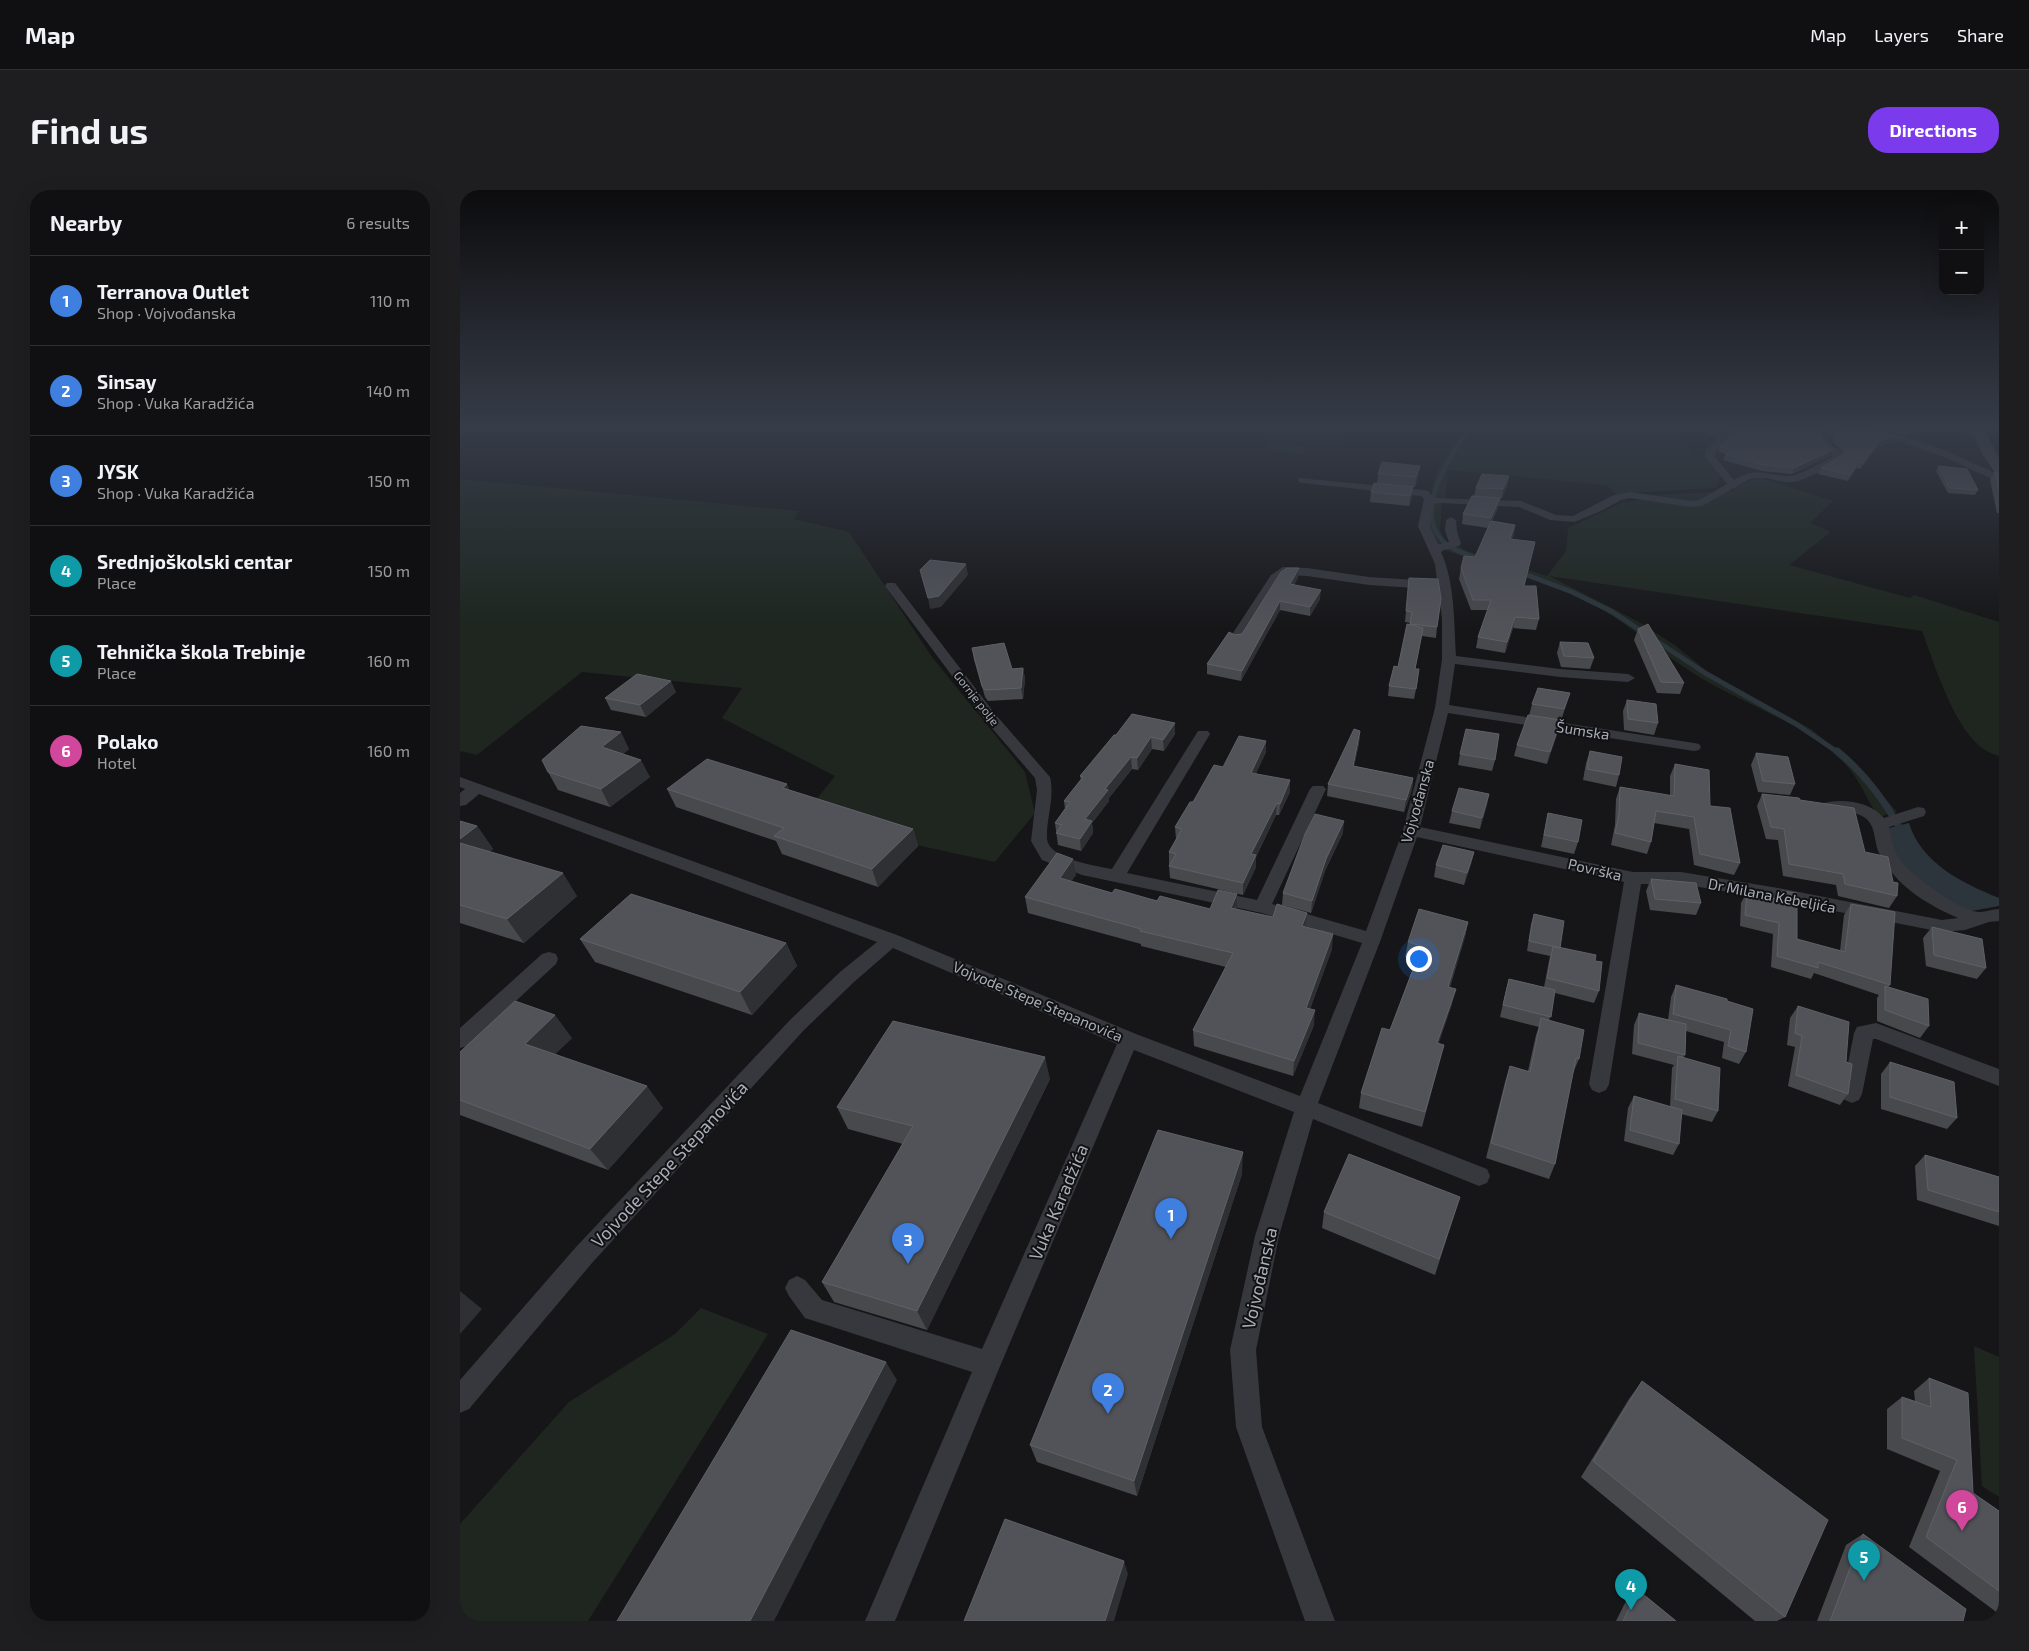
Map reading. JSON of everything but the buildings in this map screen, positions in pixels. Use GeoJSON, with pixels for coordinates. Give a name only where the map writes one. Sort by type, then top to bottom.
{"type":"FeatureCollection","features":[{"type":"Feature","properties":{"kind":"street"},"geometry":{"type":"LineString","coordinates":[[1427,496],[1433,501],[1522,504],[1554,518],[1574,518],[1597,509],[1618,497],[1625,496]]}},
{"type":"Feature","properties":{"kind":"street"},"geometry":{"type":"LineString","coordinates":[[1635,496],[1691,504],[1702,503],[1716,496]]}},
{"type":"Feature","properties":{"kind":"street","name":"Vojvođanska"},"geometry":{"type":"LineString","coordinates":[[1320,1621],[1249,1427],[1243,1350],[1267,1236],[1306,1107],[1372,939],[1411,830],[1442,708],[1449,659],[1444,584],[1437,550],[1424,526],[1433,501]]}},
{"type":"Feature","properties":{"kind":"street"},"geometry":{"type":"LineString","coordinates":[[1437,550],[1455,544],[1451,531],[1451,520]]}},
{"type":"Feature","properties":{"kind":"street"},"geometry":{"type":"LineString","coordinates":[[1236,639],[1275,578],[1283,571],[1307,572],[1369,581],[1444,584]]}},
{"type":"Feature","properties":{"kind":"street","name":"Gornje polje"},"geometry":{"type":"LineString","coordinates":[[891,586],[990,718],[1042,777],[1045,790],[1039,841],[1048,856],[1065,864],[1116,876]]}},
{"type":"Feature","properties":{"kind":"street"},"geometry":{"type":"LineString","coordinates":[[1449,659],[1560,673],[1628,678]]}},
{"type":"Feature","properties":{"kind":"street","name":"Šumska"},"geometry":{"type":"LineString","coordinates":[[1442,708],[1694,747]]}},
{"type":"Feature","properties":{"kind":"street"},"geometry":{"type":"LineString","coordinates":[[1203,734],[1116,876],[1262,907],[1372,939]]}},
{"type":"Feature","properties":{"kind":"street","name":"Vojvode Stepe Stepanovića"},"geometry":{"type":"LineString","coordinates":[[460,782],[891,940],[1129,1040],[1306,1107],[1479,1176]]}},
{"type":"Feature","properties":{"kind":"street"},"geometry":{"type":"LineString","coordinates":[[460,802],[477,788]]}},
{"type":"Feature","properties":{"kind":"street"},"geometry":{"type":"LineString","coordinates":[[1262,907],[1318,789]]}},
{"type":"Feature","properties":{"kind":"street"},"geometry":{"type":"LineString","coordinates":[[1819,805],[1867,810],[1883,824],[1883,842],[1886,851],[1904,875],[1921,890],[1960,913],[1978,919]]}},
{"type":"Feature","properties":{"kind":"street"},"geometry":{"type":"LineString","coordinates":[[1883,824],[1912,814]]}},
{"type":"Feature","properties":{"kind":"street","name":"Površka"},"geometry":{"type":"LineString","coordinates":[[1411,830],[1633,878],[1599,1084]]}},
{"type":"Feature","properties":{"kind":"street","name":"Dr Milana Kebeljića"},"geometry":{"type":"LineString","coordinates":[[1633,878],[1681,878],[1778,894],[1942,926],[1965,924],[1988,916],[1999,916]]}},
{"type":"Feature","properties":{"kind":"street","name":"Vojvode Stepe Stepanovića"},"geometry":{"type":"LineString","coordinates":[[460,1400],[584,1256],[797,1026],[847,977],[891,940]]}},
{"type":"Feature","properties":{"kind":"street"},"geometry":{"type":"LineString","coordinates":[[460,1040],[549,959]]}},
{"type":"Feature","properties":{"kind":"street"},"geometry":{"type":"LineString","coordinates":[[1852,1094],[1864,1032],[1876,1031],[1999,1078]]}},
{"type":"Feature","properties":{"kind":"street","name":"Vuka Karadžića"},"geometry":{"type":"LineString","coordinates":[[880,1621],[988,1364],[1129,1040]]}},
{"type":"Feature","properties":{"kind":"street"},"geometry":{"type":"LineString","coordinates":[[797,1288],[814,1310],[988,1364]]}},
{"type":"Feature","properties":{"kind":"shaded area"},"geometry":{"type":"Polygon","coordinates":[[[460,496],[638,496],[799,511],[794,519],[849,532],[932,657],[1025,772],[1035,813],[995,862],[800,820],[835,776],[722,718],[742,688],[582,672],[477,755],[460,751],[460,496]]]}},
{"type":"Feature","properties":{"kind":"shaded area"},"geometry":{"type":"Polygon","coordinates":[[[1432,496],[1445,496],[1445,498],[1432,499],[1432,496]]]}},
{"type":"Feature","properties":{"kind":"shaded area"},"geometry":{"type":"Polygon","coordinates":[[[1651,496],[1817,496],[1833,501],[1810,523],[1831,532],[1789,565],[1910,598],[1914,595],[1999,622],[1999,756],[1985,750],[1974,741],[1964,728],[1939,678],[1922,631],[1549,576],[1639,622],[1676,646],[1708,672],[1811,729],[1859,768],[1897,812],[1879,817],[1847,766],[1831,751],[1796,727],[1701,678],[1597,606],[1530,577],[1442,549],[1458,546],[1467,551],[1547,576],[1566,551],[1568,528],[1624,502],[1627,503],[1651,496]]]}},
{"type":"Feature","properties":{"kind":"shaded area"},"geometry":{"type":"Polygon","coordinates":[[[1442,503],[1440,530],[1445,540],[1437,545],[1430,533],[1429,505],[1442,503]]]}},
{"type":"Feature","properties":{"kind":"shaded area"},"geometry":{"type":"Polygon","coordinates":[[[1909,823],[1915,837],[1933,860],[1957,878],[1999,898],[1999,906],[1966,912],[1916,879],[1896,856],[1889,828],[1909,823]]]}},
{"type":"Feature","properties":{"kind":"shaded area"},"geometry":{"type":"Polygon","coordinates":[[[701,1308],[768,1334],[588,1621],[460,1621],[460,1524],[569,1402],[675,1334],[701,1308]]]}},
{"type":"Feature","properties":{"kind":"shaded area"},"geometry":{"type":"Polygon","coordinates":[[[1974,1346],[1999,1357],[1999,1497],[1982,1486],[1974,1346]]]}},
{"type":"Feature","properties":{"kind":"waterway"},"geometry":{"type":"LineString","coordinates":[[1434,496],[1432,516],[1435,531],[1449,546],[1483,560]]}},
{"type":"Feature","properties":{"kind":"waterway"},"geometry":{"type":"LineString","coordinates":[[1521,573],[1519,572],[1572,592],[1611,611],[1705,673],[1796,724],[1839,753]]}},
{"type":"Feature","properties":{"kind":"waterway"},"geometry":{"type":"LineString","coordinates":[[1837,751],[1871,785],[1898,825]]}},
{"type":"Feature","properties":{"kind":"place","name":"Terranova Outlet"},"geometry":{"type":"Point","coordinates":[1171,1239]}},
{"type":"Feature","properties":{"kind":"place","name":"JYSK"},"geometry":{"type":"Point","coordinates":[908,1264]}},
{"type":"Feature","properties":{"kind":"place","name":"Sinsay"},"geometry":{"type":"Point","coordinates":[1108,1414]}},
{"type":"Feature","properties":{"kind":"place","name":"Polako"},"geometry":{"type":"Point","coordinates":[1962,1531]}},
{"type":"Feature","properties":{"kind":"place","name":"Tehnička škola Trebinje"},"geometry":{"type":"Point","coordinates":[1864,1581]}},
{"type":"Feature","properties":{"kind":"place","name":"Srednjoškolski centar"},"geometry":{"type":"Point","coordinates":[1631,1610]}}]}
